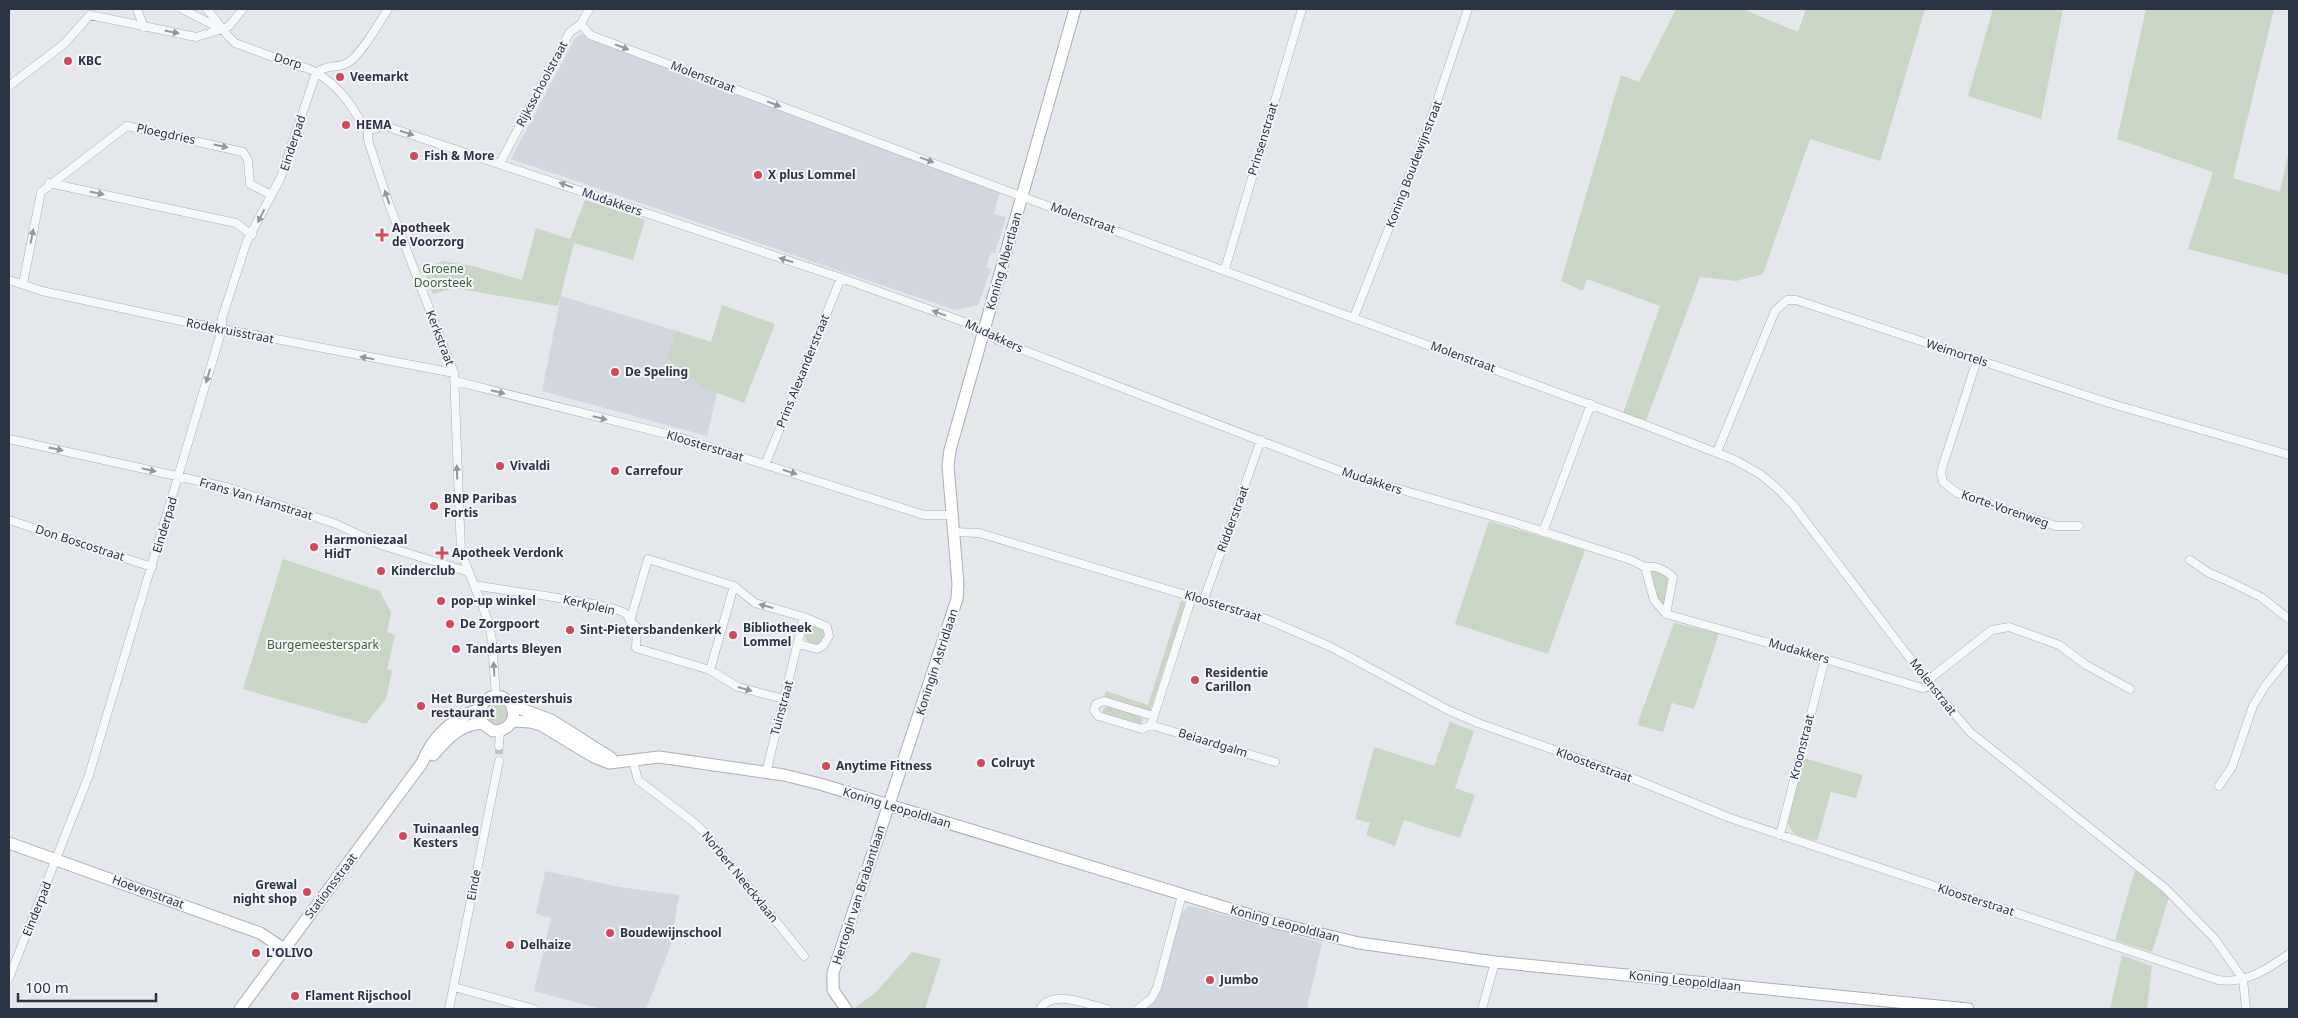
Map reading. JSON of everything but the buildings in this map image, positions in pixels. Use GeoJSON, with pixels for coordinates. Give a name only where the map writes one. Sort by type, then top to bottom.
{"type":"FeatureCollection","features":[{"type":"Feature","properties":{"kind":"main road","name":"Koning Albertlaan"},"geometry":{"type":"LineString","coordinates":[[952,515],[948,459],[1075,9]]}},
{"type":"Feature","properties":{"kind":"main road","name":"Koningin Astridlaan"},"geometry":{"type":"LineString","coordinates":[[889,805],[954,608],[958,584],[952,515]]}},
{"type":"Feature","properties":{"kind":"main road"},"geometry":{"type":"LineString","coordinates":[[511,704],[514,715],[510,726],[500,731],[487,728],[482,723],[480,710],[484,702],[496,696],[551,720],[561,731]]}},
{"type":"Feature","properties":{"kind":"main road","name":"Stationsstraat"},"geometry":{"type":"LineString","coordinates":[[240,1009],[422,763],[434,741],[452,722],[463,715],[480,710]]}},
{"type":"Feature","properties":{"kind":"main road"},"geometry":{"type":"LineString","coordinates":[[513,721],[530,722],[561,731]]}},
{"type":"Feature","properties":{"kind":"main road","name":"Stationsstraat"},"geometry":{"type":"LineString","coordinates":[[422,763],[459,729],[482,723]]}},
{"type":"Feature","properties":{"kind":"main road","name":"Koning Leopoldlaan"},"geometry":{"type":"LineString","coordinates":[[561,731],[620,762],[659,757],[766,773],[820,784],[1182,895],[1325,936],[1397,950],[1495,962],[1968,1009]]}},
{"type":"Feature","properties":{"kind":"main road","name":"Hertogin van Brabantlaan"},"geometry":{"type":"LineString","coordinates":[[846,1009],[834,994],[832,986],[835,966],[889,805]]}},
{"type":"Feature","properties":{"kind":"main road","name":"Hoevenstraat"},"geometry":{"type":"LineString","coordinates":[[9,843],[260,933],[284,949]]}},
{"type":"Feature","properties":{"kind":"street"},"geometry":{"type":"LineString","coordinates":[[137,9],[144,27]]}},
{"type":"Feature","properties":{"kind":"street","name":"Dorp"},"geometry":{"type":"LineString","coordinates":[[182,9],[223,30]]}},
{"type":"Feature","properties":{"kind":"street","name":"Dorp"},"geometry":{"type":"LineString","coordinates":[[207,9],[236,43],[297,66],[306,66],[316,73],[327,67],[347,64],[355,57],[388,9]]}},
{"type":"Feature","properties":{"kind":"street"},"geometry":{"type":"LineString","coordinates":[[9,86],[64,44],[90,12],[144,27],[196,37],[223,30],[243,9]]}},
{"type":"Feature","properties":{"kind":"street","name":"Rijksschoolstraat"},"geometry":{"type":"LineString","coordinates":[[500,163],[570,32],[580,24],[589,9]]}},
{"type":"Feature","properties":{"kind":"street","name":"Prinsenstraat"},"geometry":{"type":"LineString","coordinates":[[1224,270],[1302,9]]}},
{"type":"Feature","properties":{"kind":"street","name":"Koning Boudewijnstraat"},"geometry":{"type":"LineString","coordinates":[[1354,317],[1428,128],[1468,9]]}},
{"type":"Feature","properties":{"kind":"street","name":"Molenstraat"},"geometry":{"type":"LineString","coordinates":[[580,24],[590,35],[1022,196],[1591,404],[1717,452],[1760,474],[1794,506],[1970,732],[2158,882],[2214,938],[2243,979],[2246,1009]]}},
{"type":"Feature","properties":{"kind":"street","name":"Kerkstraat"},"geometry":{"type":"LineString","coordinates":[[316,73],[342,93],[359,121],[368,130],[368,140],[389,204],[454,377],[458,512],[461,552],[468,572]]}},
{"type":"Feature","properties":{"kind":"street","name":"Einderpad"},"geometry":{"type":"LineString","coordinates":[[9,978],[88,776],[179,477],[222,329],[222,318],[248,240],[282,177],[316,73]]}},
{"type":"Feature","properties":{"kind":"street","name":"Ploegdries"},"geometry":{"type":"LineString","coordinates":[[23,284],[41,192],[49,183],[127,126],[243,152],[248,160],[250,184],[272,195]]}},
{"type":"Feature","properties":{"kind":"street","name":"Mudakkers"},"geometry":{"type":"LineString","coordinates":[[368,130],[385,126],[841,278],[970,324],[997,340],[1350,475],[1543,532],[1631,560],[1645,567],[1652,566],[1669,573],[1673,577],[1666,614],[1825,658],[1922,688],[1930,683]]}},
{"type":"Feature","properties":{"kind":"street"},"geometry":{"type":"LineString","coordinates":[[49,183],[236,223],[252,235]]}},
{"type":"Feature","properties":{"kind":"street","name":"Prins Alexanderstraat"},"geometry":{"type":"LineString","coordinates":[[765,465],[841,278]]}},
{"type":"Feature","properties":{"kind":"street","name":"Rodekruisstraat"},"geometry":{"type":"LineString","coordinates":[[9,280],[42,291],[454,377]]}},
{"type":"Feature","properties":{"kind":"street","name":"Weimortels"},"geometry":{"type":"LineString","coordinates":[[1717,452],[1772,318],[1781,304],[1788,300],[1796,300],[2109,403],[2289,455]]}},
{"type":"Feature","properties":{"kind":"street","name":"Korte-Vorenweg"},"geometry":{"type":"LineString","coordinates":[[1977,360],[1943,464],[1941,473],[1943,482],[1957,493],[2056,526],[2079,526]]}},
{"type":"Feature","properties":{"kind":"street","name":"Kloosterstraat"},"geometry":{"type":"LineString","coordinates":[[454,377],[676,436],[924,515],[952,515]]}},
{"type":"Feature","properties":{"kind":"street"},"geometry":{"type":"LineString","coordinates":[[1543,532],[1591,404]]}},
{"type":"Feature","properties":{"kind":"street","name":"Frans Van Hamstraat"},"geometry":{"type":"LineString","coordinates":[[9,439],[226,487],[336,524],[380,545],[468,572]]}},
{"type":"Feature","properties":{"kind":"street","name":"Ridderstraat"},"geometry":{"type":"LineString","coordinates":[[1204,599],[1262,440]]}},
{"type":"Feature","properties":{"kind":"street","name":"Don Boscostraat"},"geometry":{"type":"LineString","coordinates":[[9,520],[152,566]]}},
{"type":"Feature","properties":{"kind":"street","name":"Kloosterstraat"},"geometry":{"type":"LineString","coordinates":[[954,532],[979,533],[1266,619],[1310,637],[1448,710],[1478,723],[1622,774],[1701,807],[2218,980],[2243,979]]}},
{"type":"Feature","properties":{"kind":"street"},"geometry":{"type":"LineString","coordinates":[[784,700],[738,687],[710,670],[636,648],[637,627],[630,621],[648,559],[734,586],[755,604],[824,624],[829,630],[829,636],[823,646],[817,649],[798,644]]}},
{"type":"Feature","properties":{"kind":"street"},"geometry":{"type":"LineString","coordinates":[[2190,560],[2208,574],[2226,580],[2261,597],[2289,619]]}},
{"type":"Feature","properties":{"kind":"street"},"geometry":{"type":"LineString","coordinates":[[1645,567],[1654,600],[1666,614]]}},
{"type":"Feature","properties":{"kind":"street"},"geometry":{"type":"LineString","coordinates":[[468,572],[489,622],[496,696]]}},
{"type":"Feature","properties":{"kind":"street","name":"Kerkplein"},"geometry":{"type":"LineString","coordinates":[[474,585],[568,599],[618,610],[626,614],[630,621]]}},
{"type":"Feature","properties":{"kind":"street"},"geometry":{"type":"LineString","coordinates":[[710,670],[734,586]]}},
{"type":"Feature","properties":{"kind":"street"},"geometry":{"type":"LineString","coordinates":[[1152,720],[1192,597]]}},
{"type":"Feature","properties":{"kind":"street","name":"Tuinstraat"},"geometry":{"type":"LineString","coordinates":[[766,773],[804,617]]}},
{"type":"Feature","properties":{"kind":"street"},"geometry":{"type":"LineString","coordinates":[[1930,683],[1992,630],[2004,626],[2059,645],[2086,665],[2130,689]]}},
{"type":"Feature","properties":{"kind":"street"},"geometry":{"type":"LineString","coordinates":[[2219,786],[2232,767],[2252,706],[2289,656]]}},
{"type":"Feature","properties":{"kind":"street","name":"Kroonstraat"},"geometry":{"type":"LineString","coordinates":[[1780,835],[1825,658]]}},
{"type":"Feature","properties":{"kind":"street","name":"Beiaardgalm"},"geometry":{"type":"LineString","coordinates":[[1152,720],[1142,729],[1098,716],[1094,710],[1096,704],[1104,701],[1152,720],[1275,762]]}},
{"type":"Feature","properties":{"kind":"street"},"geometry":{"type":"LineString","coordinates":[[499,746],[500,731]]}},
{"type":"Feature","properties":{"kind":"street","name":"Einde"},"geometry":{"type":"LineString","coordinates":[[449,1009],[499,761]]}},
{"type":"Feature","properties":{"kind":"street","name":"Norbert Neeckxlaan"},"geometry":{"type":"LineString","coordinates":[[633,761],[638,780],[692,820],[704,832],[804,956]]}},
{"type":"Feature","properties":{"kind":"street"},"geometry":{"type":"LineString","coordinates":[[1138,1009],[1151,1000],[1157,988],[1182,895]]}},
{"type":"Feature","properties":{"kind":"street"},"geometry":{"type":"LineString","coordinates":[[2243,979],[2256,975],[2289,954]]}},
{"type":"Feature","properties":{"kind":"street"},"geometry":{"type":"LineString","coordinates":[[1482,1009],[1495,962]]}},
{"type":"Feature","properties":{"kind":"street"},"geometry":{"type":"LineString","coordinates":[[454,987],[534,1009]]}},
{"type":"Feature","properties":{"kind":"street"},"geometry":{"type":"LineString","coordinates":[[1040,1009],[1046,1002],[1054,998],[1107,1009]]}},
{"type":"Feature","properties":{"kind":"shaded area","name":"X plus Lommel"},"geometry":{"type":"Polygon","coordinates":[[[581,34],[1000,192],[994,214],[1006,217],[995,253],[991,252],[986,268],[991,269],[978,305],[955,310],[511,159],[575,38],[581,34]]]}},
{"type":"Feature","properties":{"kind":"shaded area","name":"De Speling"},"geometry":{"type":"Polygon","coordinates":[[[561,296],[677,331],[667,358],[704,388],[717,393],[707,436],[542,391],[561,296]]]}},
{"type":"Feature","properties":{"kind":"shaded area","name":"Boudewijnschool"},"geometry":{"type":"Polygon","coordinates":[[[545,871],[620,887],[679,895],[670,948],[646,1009],[601,1009],[534,991],[551,918],[536,914],[545,871]]]}},
{"type":"Feature","properties":{"kind":"shaded area"},"geometry":{"type":"Polygon","coordinates":[[[1188,906],[1322,943],[1307,1007],[1314,1009],[1146,1009],[1160,993],[1180,917],[1188,906]]]}},
{"type":"Feature","properties":{"kind":"green space"},"geometry":{"type":"Polygon","coordinates":[[[1676,9],[1743,9],[1798,32],[1806,9],[1925,9],[1880,161],[1810,139],[1763,274],[1736,281],[1700,277],[1646,421],[1623,413],[1660,306],[1587,279],[1583,291],[1561,281],[1621,75],[1639,82],[1676,9]]]}},
{"type":"Feature","properties":{"kind":"green space"},"geometry":{"type":"Polygon","coordinates":[[[1993,9],[2063,9],[2041,119],[1968,96],[1993,9]]]}},
{"type":"Feature","properties":{"kind":"green space"},"geometry":{"type":"Polygon","coordinates":[[[2146,9],[2274,9],[2233,178],[2280,192],[2289,151],[2289,275],[2188,249],[2213,172],[2117,139],[2146,9]]]}},
{"type":"Feature","properties":{"kind":"green space","name":"Groene Doorsteek"},"geometry":{"type":"Polygon","coordinates":[[[585,200],[645,220],[633,260],[574,243],[558,306],[454,288],[433,294],[423,269],[443,261],[473,266],[522,280],[536,228],[570,239],[585,200]]]}},
{"type":"Feature","properties":{"kind":"green space"},"geometry":{"type":"Polygon","coordinates":[[[722,305],[775,324],[744,403],[704,388],[667,358],[677,331],[711,342],[722,305]]]}},
{"type":"Feature","properties":{"kind":"green space"},"geometry":{"type":"Polygon","coordinates":[[[1489,521],[1585,550],[1548,654],[1455,624],[1489,521]]]}},
{"type":"Feature","properties":{"kind":"green space","name":"Burgemeesterspark"},"geometry":{"type":"Polygon","coordinates":[[[283,559],[380,591],[391,613],[387,632],[395,635],[387,669],[392,670],[386,699],[366,724],[243,689],[283,559]]]}},
{"type":"Feature","properties":{"kind":"green space"},"geometry":{"type":"Polygon","coordinates":[[[1653,570],[1667,575],[1670,581],[1665,605],[1662,607],[1651,573],[1653,570]]]}},
{"type":"Feature","properties":{"kind":"green space"},"geometry":{"type":"Polygon","coordinates":[[[1181,600],[1185,602],[1184,609],[1150,711],[1104,696],[1106,691],[1148,705],[1181,600]]]}},
{"type":"Feature","properties":{"kind":"green space"},"geometry":{"type":"Polygon","coordinates":[[[1674,623],[1719,633],[1694,709],[1672,703],[1663,732],[1637,725],[1674,623]]]}},
{"type":"Feature","properties":{"kind":"green space"},"geometry":{"type":"Polygon","coordinates":[[[815,625],[822,628],[825,635],[822,642],[815,645],[808,642],[805,635],[808,628],[815,625]]]}},
{"type":"Feature","properties":{"kind":"green space"},"geometry":{"type":"Polygon","coordinates":[[[497,704],[504,707],[507,714],[504,721],[497,724],[490,721],[487,714],[490,707],[497,704]]]}},
{"type":"Feature","properties":{"kind":"green space"},"geometry":{"type":"Polygon","coordinates":[[[1106,706],[1138,715],[1143,719],[1141,724],[1138,725],[1105,715],[1102,712],[1106,706]]]}},
{"type":"Feature","properties":{"kind":"green space"},"geometry":{"type":"Polygon","coordinates":[[[1450,722],[1474,731],[1455,788],[1475,795],[1460,838],[1404,820],[1395,846],[1366,835],[1370,823],[1355,819],[1374,747],[1434,766],[1450,722]]]}},
{"type":"Feature","properties":{"kind":"green space"},"geometry":{"type":"Polygon","coordinates":[[[1804,758],[1863,775],[1856,798],[1831,792],[1817,841],[1795,833],[1789,827],[1788,822],[1804,758]]]}},
{"type":"Feature","properties":{"kind":"green space"},"geometry":{"type":"Polygon","coordinates":[[[2135,870],[2169,897],[2152,952],[2115,940],[2135,870]]]}},
{"type":"Feature","properties":{"kind":"green space"},"geometry":{"type":"Polygon","coordinates":[[[912,952],[941,959],[925,1009],[855,1008],[875,993],[912,952]]]}},
{"type":"Feature","properties":{"kind":"green space"},"geometry":{"type":"Polygon","coordinates":[[[2122,955],[2152,966],[2147,1009],[2110,1009],[2122,955]]]}},
{"type":"Feature","properties":{"kind":"tunnel"},"geometry":{"type":"LineString","coordinates":[[499,746],[499,761]]}},
{"type":"Feature","properties":{"kind":"place","name":"KBC"},"geometry":{"type":"Point","coordinates":[68,61]}},
{"type":"Feature","properties":{"kind":"place","name":"Veemarkt"},"geometry":{"type":"Point","coordinates":[340,77]}},
{"type":"Feature","properties":{"kind":"place","name":"HEMA"},"geometry":{"type":"Point","coordinates":[346,125]}},
{"type":"Feature","properties":{"kind":"place","name":"Fish & More"},"geometry":{"type":"Point","coordinates":[414,156]}},
{"type":"Feature","properties":{"kind":"place","name":"X plus Lommel"},"geometry":{"type":"Point","coordinates":[758,175]}},
{"type":"Feature","properties":{"kind":"place","name":"Apotheek de Voorzorg"},"geometry":{"type":"Point","coordinates":[382,235]}},
{"type":"Feature","properties":{"kind":"place","name":"De Speling"},"geometry":{"type":"Point","coordinates":[615,372]}},
{"type":"Feature","properties":{"kind":"place","name":"Vivaldi"},"geometry":{"type":"Point","coordinates":[500,466]}},
{"type":"Feature","properties":{"kind":"place","name":"Carrefour"},"geometry":{"type":"Point","coordinates":[615,471]}},
{"type":"Feature","properties":{"kind":"place","name":"BNP Paribas Fortis"},"geometry":{"type":"Point","coordinates":[434,506]}},
{"type":"Feature","properties":{"kind":"place","name":"Harmoniezaal HidT"},"geometry":{"type":"Point","coordinates":[314,547]}},
{"type":"Feature","properties":{"kind":"place","name":"Apotheek Verdonk"},"geometry":{"type":"Point","coordinates":[442,553]}},
{"type":"Feature","properties":{"kind":"place","name":"Kinderclub"},"geometry":{"type":"Point","coordinates":[381,571]}},
{"type":"Feature","properties":{"kind":"place","name":"pop-up winkel"},"geometry":{"type":"Point","coordinates":[441,601]}},
{"type":"Feature","properties":{"kind":"place","name":"De Zorgpoort"},"geometry":{"type":"Point","coordinates":[450,624]}},
{"type":"Feature","properties":{"kind":"place","name":"Sint-Pietersbandenkerk"},"geometry":{"type":"Point","coordinates":[570,630]}},
{"type":"Feature","properties":{"kind":"place","name":"Bibliotheek Lommel"},"geometry":{"type":"Point","coordinates":[733,635]}},
{"type":"Feature","properties":{"kind":"place","name":"Tandarts Bleyen"},"geometry":{"type":"Point","coordinates":[456,649]}},
{"type":"Feature","properties":{"kind":"place","name":"Residentie Carillon"},"geometry":{"type":"Point","coordinates":[1195,680]}},
{"type":"Feature","properties":{"kind":"place","name":"Het Burgemeestershuis restaurant"},"geometry":{"type":"Point","coordinates":[421,706]}},
{"type":"Feature","properties":{"kind":"place","name":"Colruyt"},"geometry":{"type":"Point","coordinates":[981,763]}},
{"type":"Feature","properties":{"kind":"place","name":"Anytime Fitness"},"geometry":{"type":"Point","coordinates":[826,766]}},
{"type":"Feature","properties":{"kind":"place","name":"Tuinaanleg Kesters"},"geometry":{"type":"Point","coordinates":[403,836]}},
{"type":"Feature","properties":{"kind":"place","name":"Grewal night shop"},"geometry":{"type":"Point","coordinates":[307,892]}},
{"type":"Feature","properties":{"kind":"place","name":"Boudewijnschool"},"geometry":{"type":"Point","coordinates":[610,933]}},
{"type":"Feature","properties":{"kind":"place","name":"Delhaize"},"geometry":{"type":"Point","coordinates":[510,945]}},
{"type":"Feature","properties":{"kind":"place","name":"L'OLIVO"},"geometry":{"type":"Point","coordinates":[256,953]}},
{"type":"Feature","properties":{"kind":"place","name":"Jumbo"},"geometry":{"type":"Point","coordinates":[1210,980]}},
{"type":"Feature","properties":{"kind":"place","name":"Flament Rijschool"},"geometry":{"type":"Point","coordinates":[295,996]}}]}
